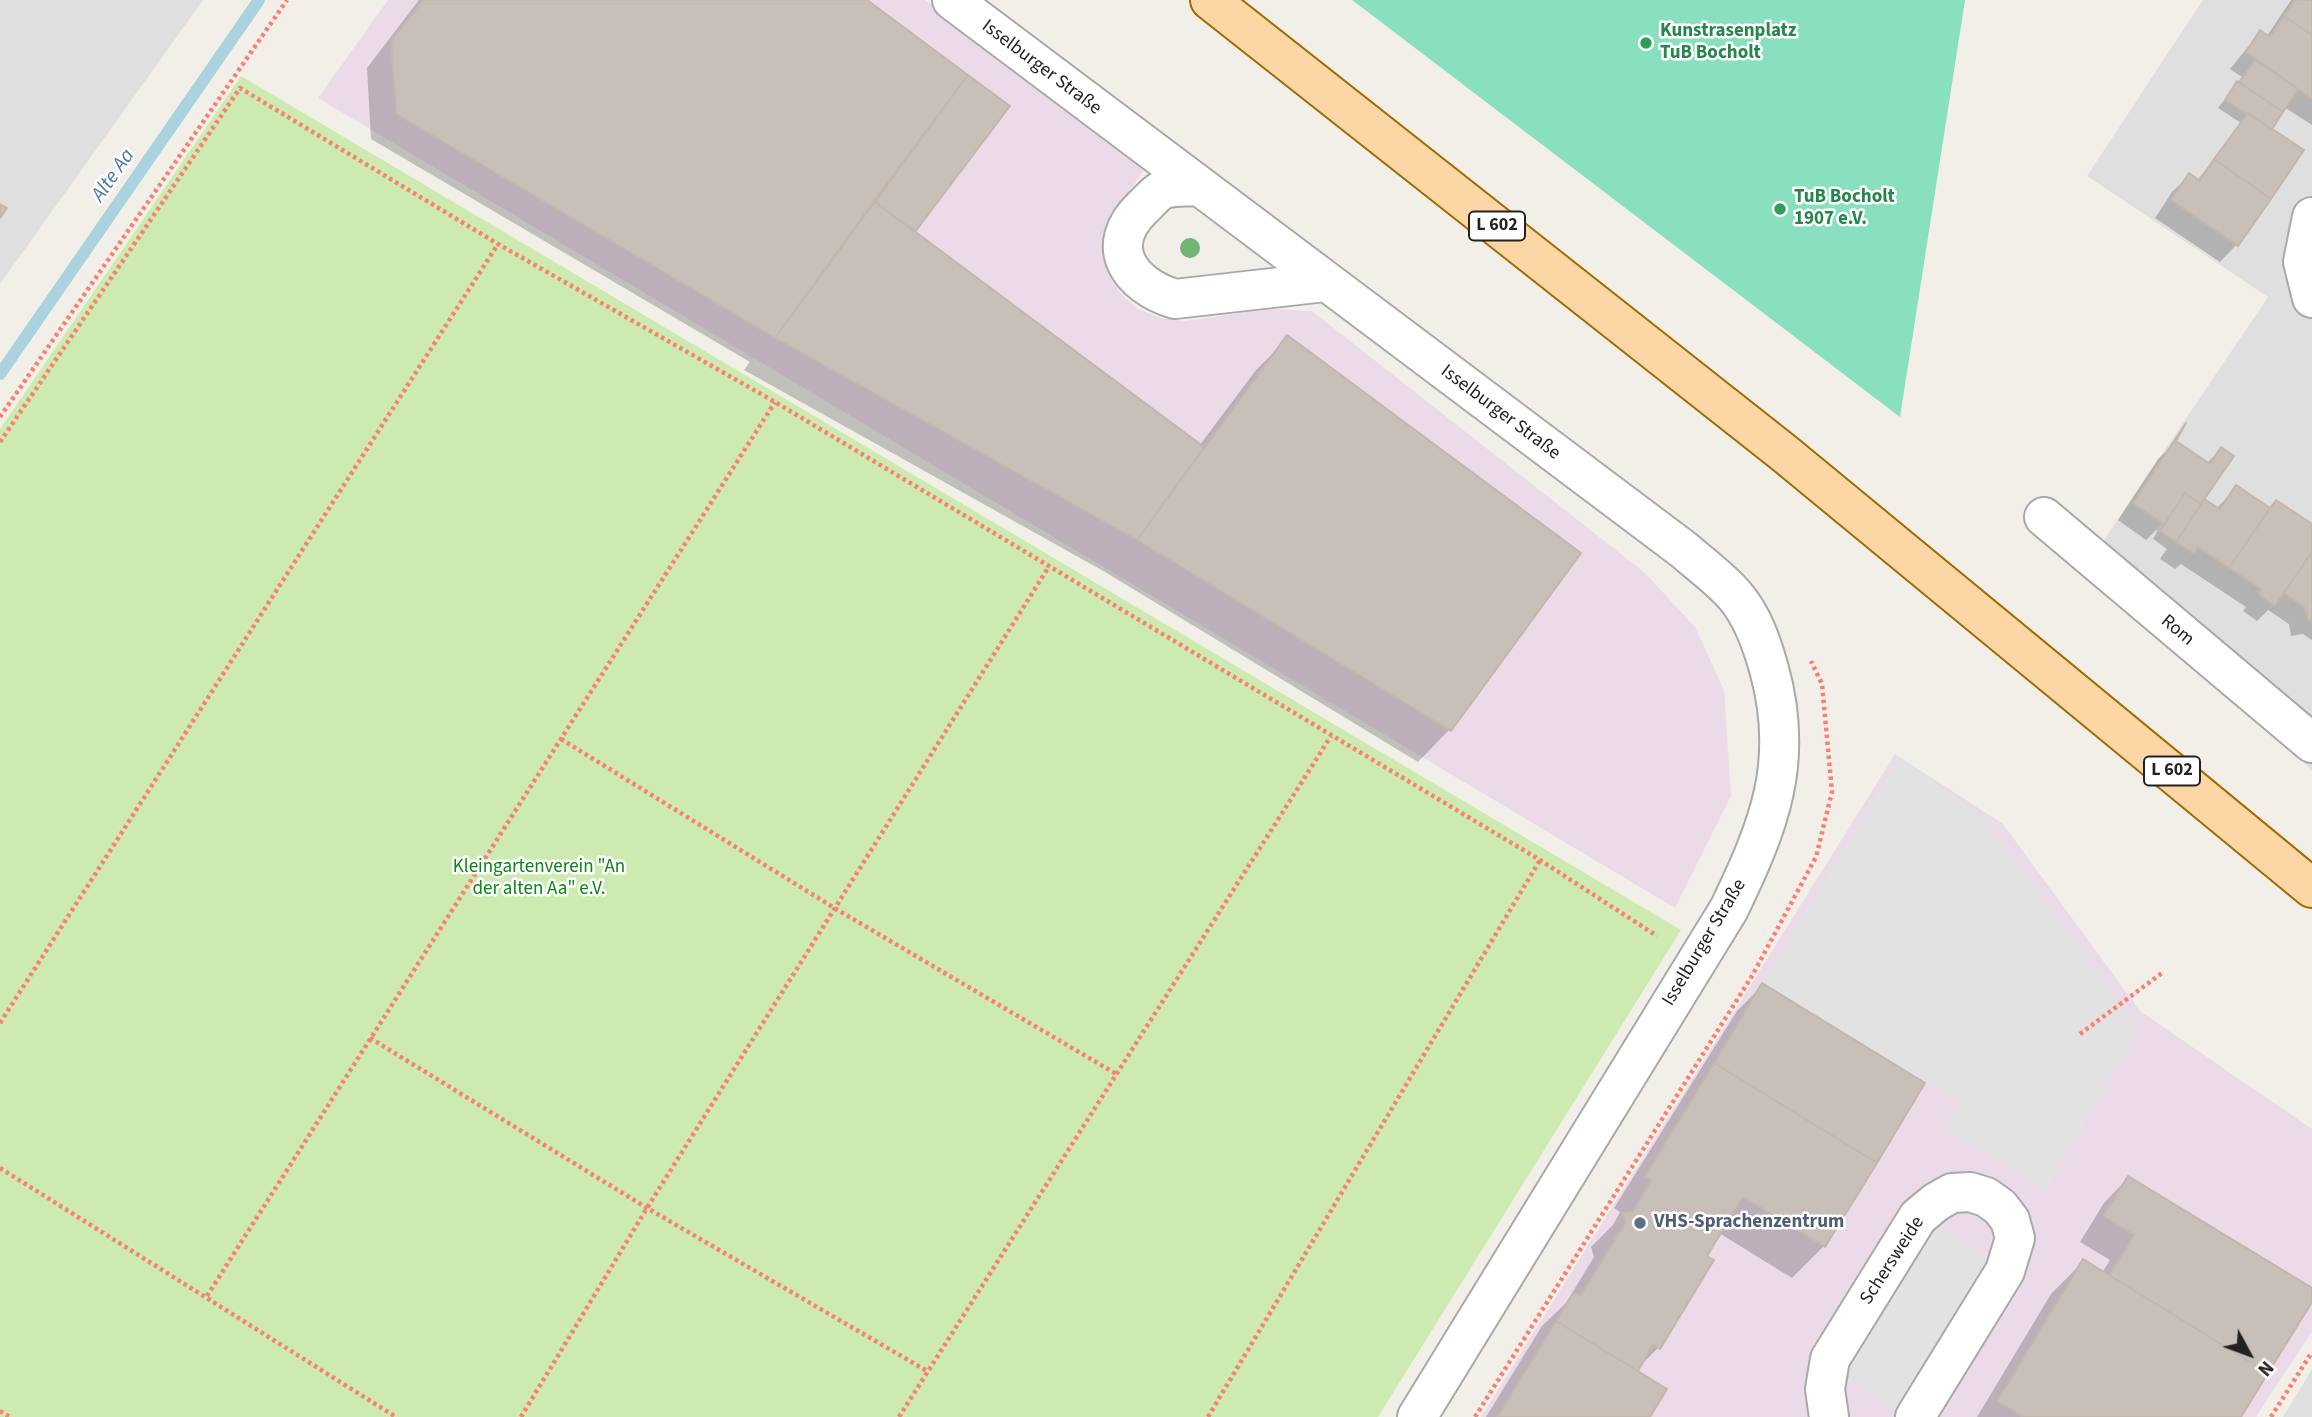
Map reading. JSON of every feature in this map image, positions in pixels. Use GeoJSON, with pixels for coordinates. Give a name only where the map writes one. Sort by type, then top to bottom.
{"type":"FeatureCollection","features":[{"type":"Feature","properties":{"kind":"main road","name":"L 602"},"geometry":{"type":"LineString","coordinates":[[1210,0],[1784,453],[2312,888]]}},
{"type":"Feature","properties":{"kind":"street","name":"Isselburger Straße"},"geometry":{"type":"LineString","coordinates":[[952,0],[1196,186],[1684,550],[1736,597],[1761,640],[1780,717],[1779,778],[1759,847],[1729,909],[1417,1417]]}},
{"type":"Feature","properties":{"kind":"street"},"geometry":{"type":"LineString","coordinates":[[1196,186],[1161,190],[1137,212],[1125,230],[1124,254],[1132,276],[1151,292],[1175,299],[1325,282]]}},
{"type":"Feature","properties":{"kind":"street"},"geometry":{"type":"LineString","coordinates":[[2312,217],[2303,261],[2312,298]]}},
{"type":"Feature","properties":{"kind":"street","name":"Rom"},"geometry":{"type":"LineString","coordinates":[[2044,517],[2312,743]]}},
{"type":"Feature","properties":{"kind":"street","name":"Schersweide"},"geometry":{"type":"LineString","coordinates":[[1829,1417],[1825,1389],[1830,1359],[1918,1217],[1952,1193],[1970,1192],[1986,1197],[2000,1207],[2010,1220],[2015,1238],[2012,1256],[1915,1417]]}},
{"type":"Feature","properties":{"kind":"path"},"geometry":{"type":"LineString","coordinates":[[0,416],[287,0]]}},
{"type":"Feature","properties":{"kind":"path"},"geometry":{"type":"LineString","coordinates":[[0,442],[240,88],[498,244],[775,402],[1048,568],[1540,860],[1657,936]]}},
{"type":"Feature","properties":{"kind":"path"},"geometry":{"type":"LineString","coordinates":[[0,1023],[498,244]]}},
{"type":"Feature","properties":{"kind":"path"},"geometry":{"type":"LineString","coordinates":[[207,1296],[775,402]]}},
{"type":"Feature","properties":{"kind":"path"},"geometry":{"type":"LineString","coordinates":[[521,1417],[647,1208],[1048,568]]}},
{"type":"Feature","properties":{"kind":"path"},"geometry":{"type":"LineString","coordinates":[[899,1417],[1331,736]]}},
{"type":"Feature","properties":{"kind":"path"},"geometry":{"type":"LineString","coordinates":[[561,740],[836,909],[1118,1075]]}},
{"type":"Feature","properties":{"kind":"path"},"geometry":{"type":"LineString","coordinates":[[1208,1417],[1540,860]]}},
{"type":"Feature","properties":{"kind":"path"},"geometry":{"type":"LineString","coordinates":[[2080,1034],[2162,972]]}},
{"type":"Feature","properties":{"kind":"path"},"geometry":{"type":"LineString","coordinates":[[370,1038],[647,1208],[927,1371]]}},
{"type":"Feature","properties":{"kind":"path"},"geometry":{"type":"LineString","coordinates":[[0,1168],[396,1417]]}},
{"type":"Feature","properties":{"kind":"path"},"geometry":{"type":"LineString","coordinates":[[2271,1417],[2312,1352]]}},
{"type":"Feature","properties":{"kind":"path"},"geometry":{"type":"LineString","coordinates":[[0,1411],[10,1417]]}},
{"type":"Feature","properties":{"kind":"shaded area"},"geometry":{"type":"Polygon","coordinates":[[[0,0],[203,0],[0,284],[0,0]]]}},
{"type":"Feature","properties":{"kind":"shaded area"},"geometry":{"type":"Polygon","coordinates":[[[388,0],[925,0],[1149,163],[1106,226],[1104,249],[1109,275],[1120,293],[1138,309],[1161,318],[1185,321],[1267,309],[1312,311],[1645,573],[1695,627],[1724,690],[1731,796],[1675,908],[318,98],[388,0]]]}},
{"type":"Feature","properties":{"kind":"shaded area"},"geometry":{"type":"Polygon","coordinates":[[[2203,0],[2312,0],[2312,770],[2085,568],[2268,297],[2087,176],[2203,0]]]}},
{"type":"Feature","properties":{"kind":"shaded area"},"geometry":{"type":"Polygon","coordinates":[[[1895,754],[2003,824],[2140,1011],[2312,1129],[2312,1331],[2256,1417],[1481,1417],[1895,754]]]}},
{"type":"Feature","properties":{"kind":"shaded area"},"geometry":{"type":"Polygon","coordinates":[[[1900,757],[1980,814],[2139,1029],[2046,1190],[1944,1127],[1960,1102],[1762,983],[1900,757]]]}},
{"type":"Feature","properties":{"kind":"shaded area"},"geometry":{"type":"Polygon","coordinates":[[[1937,1225],[1989,1257],[1896,1409],[1843,1377],[1937,1225]]]}},
{"type":"Feature","properties":{"kind":"shaded area"},"geometry":{"type":"Polygon","coordinates":[[[2312,1369],[2312,1417],[2283,1417],[2312,1369]]]}},
{"type":"Feature","properties":{"kind":"green space","name":"TuB Bocholt 1907 e.V."},"geometry":{"type":"Polygon","coordinates":[[[1352,0],[1965,0],[1900,417],[1352,0]]]}},
{"type":"Feature","properties":{"kind":"green space","name":"Kleingartenverein \"An der alten Aa\" e.V."},"geometry":{"type":"Polygon","coordinates":[[[241,76],[1681,930],[1378,1417],[0,1417],[0,429],[241,76]]]}},
{"type":"Feature","properties":{"kind":"building"},"geometry":{"type":"Polygon","coordinates":[[[423,0],[867,0],[968,75],[775,338],[396,114],[391,41],[423,0]]]}},
{"type":"Feature","properties":{"kind":"building"},"geometry":{"type":"Polygon","coordinates":[[[2295,0],[2312,0],[2312,35],[2284,16],[2295,0]]]}},
{"type":"Feature","properties":{"kind":"building"},"geometry":{"type":"Polygon","coordinates":[[[2284,16],[2312,35],[2312,99],[2246,52],[2260,30],[2270,37],[2284,16]]]}},
{"type":"Feature","properties":{"kind":"building"},"geometry":{"type":"Polygon","coordinates":[[[2255,60],[2298,89],[2283,112],[2239,82],[2255,60]]]}},
{"type":"Feature","properties":{"kind":"building"},"geometry":{"type":"Polygon","coordinates":[[[968,75],[1010,106],[915,232],[874,201],[968,75]]]}},
{"type":"Feature","properties":{"kind":"building"},"geometry":{"type":"Polygon","coordinates":[[[2237,81],[2283,112],[2272,129],[2225,100],[2237,81]]]}},
{"type":"Feature","properties":{"kind":"building"},"geometry":{"type":"Polygon","coordinates":[[[2248,113],[2304,150],[2271,199],[2214,159],[2248,113]]]}},
{"type":"Feature","properties":{"kind":"building"},"geometry":{"type":"Polygon","coordinates":[[[2214,159],[2271,199],[2238,246],[2171,200],[2189,173],[2200,181],[2214,159]]]}},
{"type":"Feature","properties":{"kind":"building"},"geometry":{"type":"Polygon","coordinates":[[[874,201],[1204,447],[1137,540],[775,338],[874,201]]]}},
{"type":"Feature","properties":{"kind":"building"},"geometry":{"type":"Polygon","coordinates":[[[0,204],[7,208],[0,218],[0,204]]]}},
{"type":"Feature","properties":{"kind":"building"},"geometry":{"type":"Polygon","coordinates":[[[1287,335],[1581,553],[1451,731],[1137,540],[1287,335]]]}},
{"type":"Feature","properties":{"kind":"building"},"geometry":{"type":"Polygon","coordinates":[[[2186,423],[2176,441],[2210,464],[2221,447],[2234,456],[2201,504],[2185,493],[2160,531],[2157,529],[2162,523],[2133,503],[2186,423]]]}},
{"type":"Feature","properties":{"kind":"building"},"geometry":{"type":"Polygon","coordinates":[[[2236,485],[2270,508],[2229,568],[2198,547],[2194,554],[2176,542],[2204,499],[2220,509],[2236,485]]]}},
{"type":"Feature","properties":{"kind":"building"},"geometry":{"type":"Polygon","coordinates":[[[2185,493],[2201,504],[2176,542],[2160,531],[2185,493]]]}},
{"type":"Feature","properties":{"kind":"building"},"geometry":{"type":"Polygon","coordinates":[[[2276,500],[2312,524],[2312,552],[2275,606],[2258,594],[2261,589],[2229,568],[2276,500]]]}},
{"type":"Feature","properties":{"kind":"building"},"geometry":{"type":"Polygon","coordinates":[[[2312,552],[2312,620],[2308,620],[2305,608],[2284,593],[2312,552]]]}},
{"type":"Feature","properties":{"kind":"building"},"geometry":{"type":"Polygon","coordinates":[[[1762,983],[1925,1083],[1877,1163],[1714,1063],[1762,983]]]}},
{"type":"Feature","properties":{"kind":"building"},"geometry":{"type":"Polygon","coordinates":[[[1714,1063],[1877,1163],[1825,1247],[1743,1197],[1707,1256],[1714,1260],[1660,1349],[1653,1345],[1638,1371],[1556,1321],[1574,1292],[1580,1296],[1625,1223],[1622,1213],[1633,1211],[1651,1180],[1645,1176],[1714,1063]]]}},
{"type":"Feature","properties":{"kind":"building"},"geometry":{"type":"Polygon","coordinates":[[[2128,1176],[2312,1288],[2312,1302],[2268,1373],[2109,1275],[2134,1235],[2103,1216],[2128,1176]]]}},
{"type":"Feature","properties":{"kind":"building"},"geometry":{"type":"Polygon","coordinates":[[[2083,1259],[2268,1373],[2241,1417],[2023,1417],[1997,1401],[2083,1259]]]}},
{"type":"Feature","properties":{"kind":"building"},"geometry":{"type":"Polygon","coordinates":[[[1556,1321],[1667,1389],[1650,1417],[1497,1417],[1556,1321]]]}},
{"type":"Feature","properties":{"kind":"waterway","name":"Alte Aa"},"geometry":{"type":"LineString","coordinates":[[0,374],[259,0]]}},
{"type":"Feature","properties":{"kind":"place","name":"Kunstrasenplatz TuB Bocholt"},"geometry":{"type":"Point","coordinates":[1646,43]}},
{"type":"Feature","properties":{"kind":"place","name":"TuB Bocholt 1907 e.V."},"geometry":{"type":"Point","coordinates":[1780,209]}},
{"type":"Feature","properties":{"kind":"place","name":"VHS-Sprachenzentrum"},"geometry":{"type":"Point","coordinates":[1640,1223]}}]}
